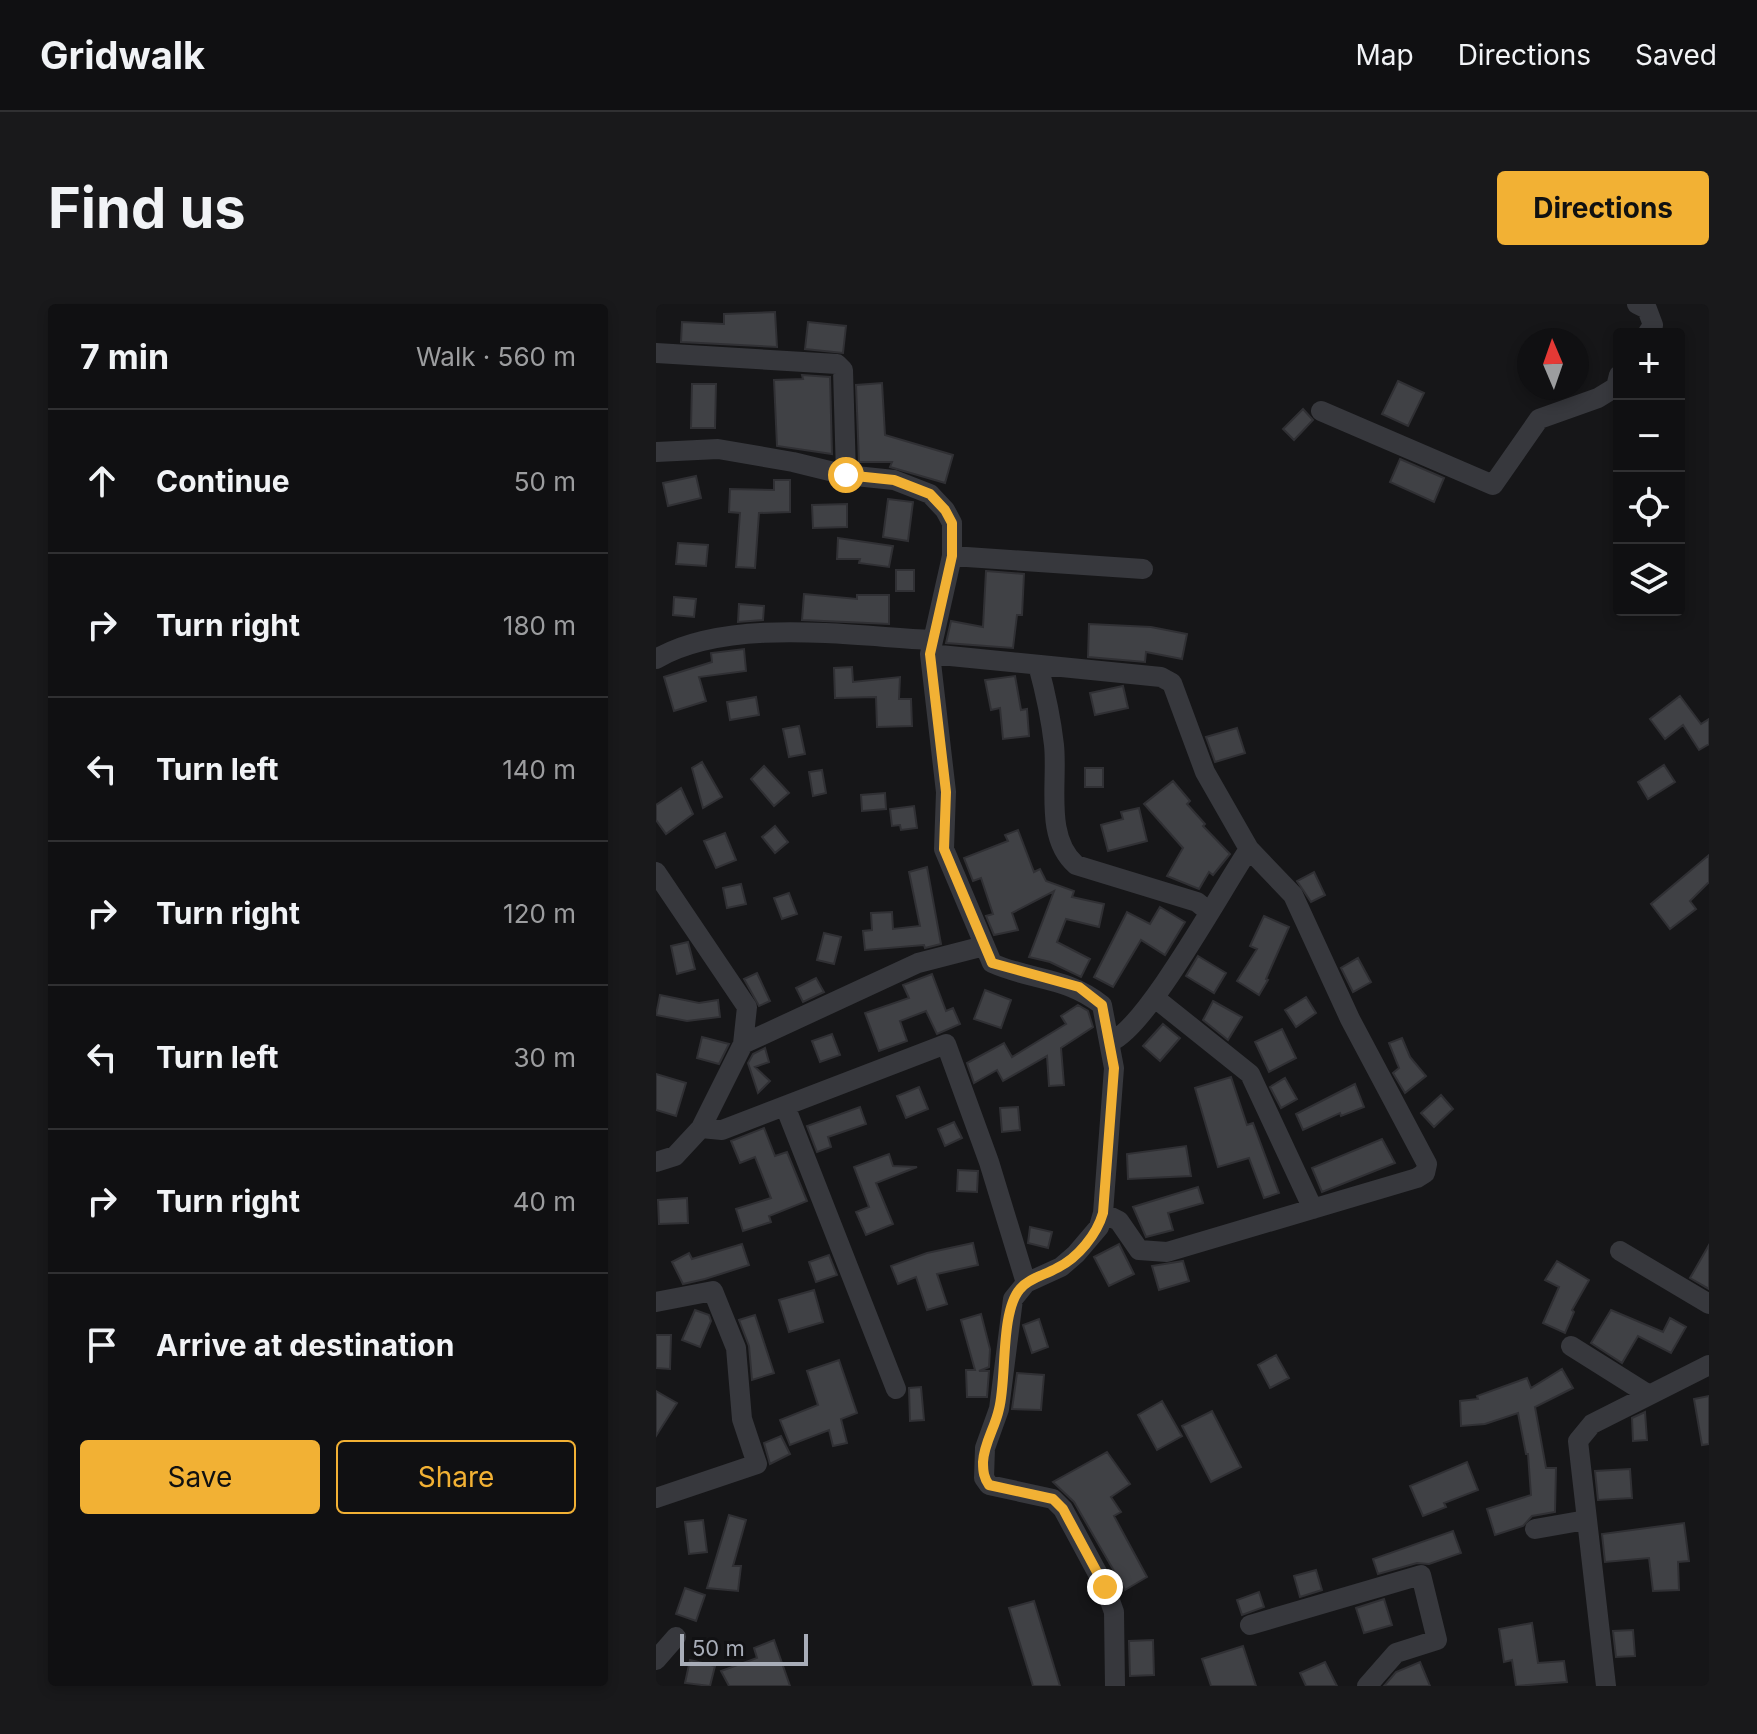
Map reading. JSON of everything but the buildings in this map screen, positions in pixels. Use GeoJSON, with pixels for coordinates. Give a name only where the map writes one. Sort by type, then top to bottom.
{"type":"FeatureCollection","features":[{"type":"Feature","properties":{"kind":"street"},"geometry":{"type":"LineString","coordinates":[[1637,304],[1647,309],[1653,325],[1651,328]]}},
{"type":"Feature","properties":{"kind":"street"},"geometry":{"type":"LineString","coordinates":[[656,353],[837,364],[843,370],[846,475]]}},
{"type":"Feature","properties":{"kind":"street"},"geometry":{"type":"LineString","coordinates":[[1321,411],[1493,485],[1539,419],[1598,398],[1613,389]]}},
{"type":"Feature","properties":{"kind":"street"},"geometry":{"type":"LineString","coordinates":[[656,452],[718,449],[846,475],[894,480],[930,494],[952,523],[952,556],[931,647],[946,792],[944,849],[992,963],[1079,987],[1102,1005],[1112,1041],[1114,1068],[1103,1213],[1099,1227],[1061,1267],[1026,1283],[1013,1299],[999,1409],[985,1448],[984,1478],[989,1485],[1053,1499],[1063,1509],[1105,1587],[1114,1612],[1115,1686]]}},
{"type":"Feature","properties":{"kind":"street"},"geometry":{"type":"LineString","coordinates":[[952,556],[1143,569]]}},
{"type":"Feature","properties":{"kind":"street"},"geometry":{"type":"LineString","coordinates":[[656,659],[681,644],[771,633],[931,647],[1038,665],[1161,677],[1172,683],[1205,772],[1249,849],[1293,895],[1350,1019],[1427,1164],[1425,1173],[1417,1178],[1167,1252],[1139,1250],[1119,1221],[1103,1213]]}},
{"type":"Feature","properties":{"kind":"street"},"geometry":{"type":"LineString","coordinates":[[1038,665],[1054,747],[1055,817],[1064,855],[1076,865],[1197,902],[1208,911]]}},
{"type":"Feature","properties":{"kind":"street"},"geometry":{"type":"LineString","coordinates":[[1112,1041],[1126,1035],[1155,998],[1249,849]]}},
{"type":"Feature","properties":{"kind":"street"},"geometry":{"type":"LineString","coordinates":[[656,872],[747,1007],[743,1044],[701,1128],[675,1156],[656,1162]]}},
{"type":"Feature","properties":{"kind":"street"},"geometry":{"type":"LineString","coordinates":[[743,1044],[918,963],[984,946]]}},
{"type":"Feature","properties":{"kind":"street"},"geometry":{"type":"LineString","coordinates":[[1155,998],[1250,1074],[1313,1209]]}},
{"type":"Feature","properties":{"kind":"street"},"geometry":{"type":"LineString","coordinates":[[701,1128],[722,1130],[946,1044],[989,1162],[1026,1283]]}},
{"type":"Feature","properties":{"kind":"street"},"geometry":{"type":"LineString","coordinates":[[785,1106],[896,1389]]}},
{"type":"Feature","properties":{"kind":"street"},"geometry":{"type":"LineString","coordinates":[[1620,1251],[1709,1304]]}},
{"type":"Feature","properties":{"kind":"street"},"geometry":{"type":"LineString","coordinates":[[656,1302],[713,1291],[736,1348],[742,1419],[757,1464],[656,1498]]}},
{"type":"Feature","properties":{"kind":"street"},"geometry":{"type":"LineString","coordinates":[[1571,1346],[1649,1395]]}},
{"type":"Feature","properties":{"kind":"street"},"geometry":{"type":"LineString","coordinates":[[1606,1686],[1578,1441],[1592,1424],[1709,1365]]}},
{"type":"Feature","properties":{"kind":"street"},"geometry":{"type":"LineString","coordinates":[[1535,1529],[1586,1520]]}},
{"type":"Feature","properties":{"kind":"street"},"geometry":{"type":"LineString","coordinates":[[1250,1625],[1421,1575],[1437,1640],[1396,1653],[1367,1686]]}},
{"type":"Feature","properties":{"kind":"street"},"geometry":{"type":"LineString","coordinates":[[656,1660],[676,1637]]}},
{"type":"Feature","properties":{"kind":"route"},"geometry":{"type":"LineString","coordinates":[[846,475],[894,480],[930,494],[952,523],[952,556],[930,654],[946,792],[942,826],[944,849],[992,963],[1010,971],[1079,987],[1102,1005],[1112,1041],[1114,1068],[1103,1213],[1099,1227],[1061,1267],[1026,1283],[1013,1299],[999,1409],[985,1448],[983,1464],[984,1478],[989,1485],[1053,1499],[1063,1509],[1105,1587]]}}]}
